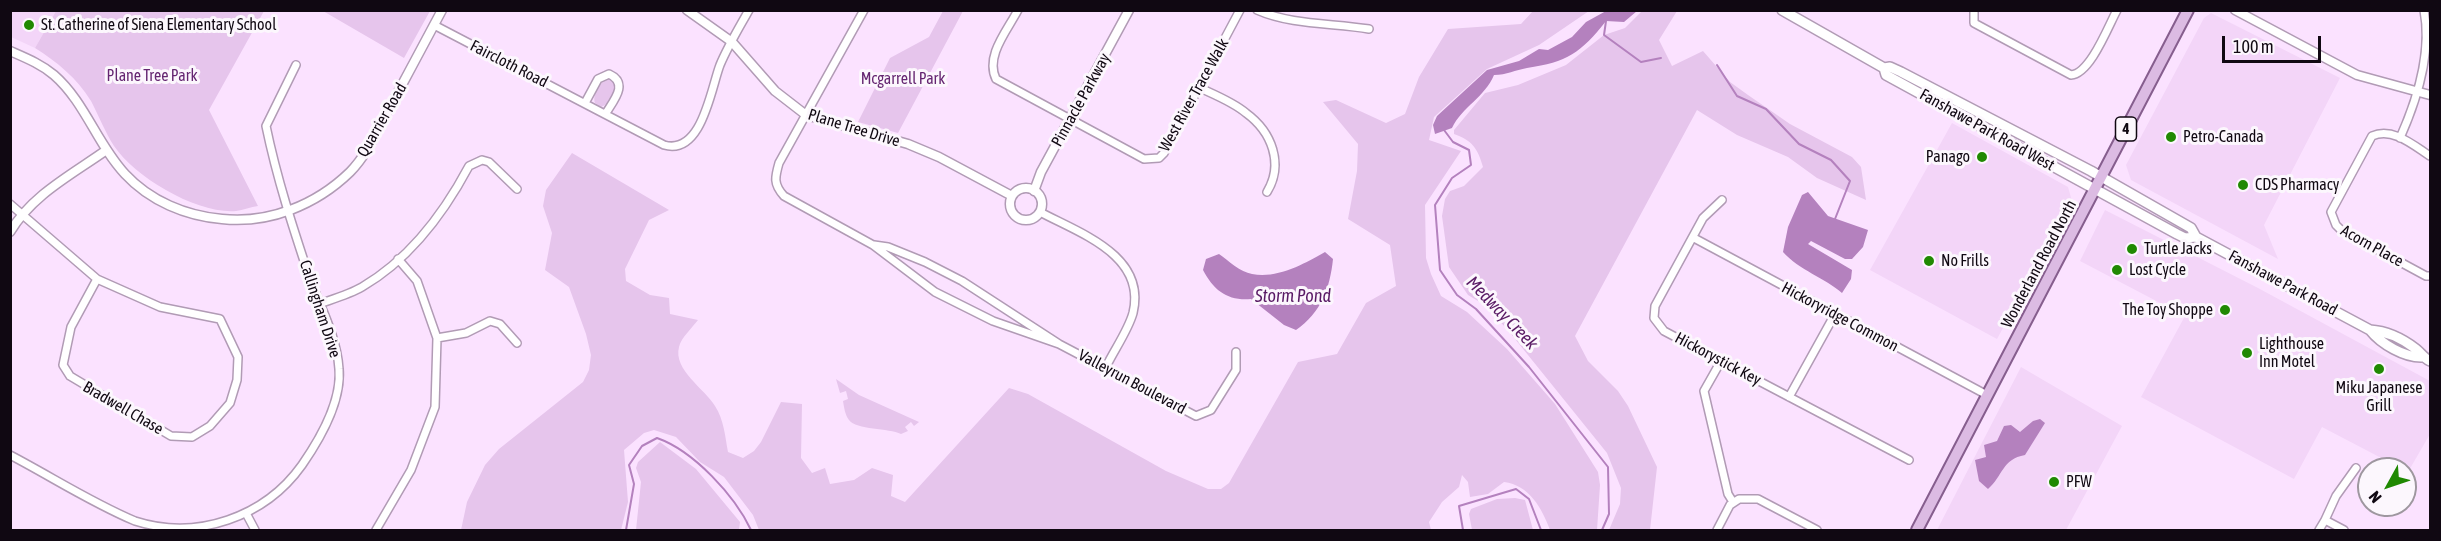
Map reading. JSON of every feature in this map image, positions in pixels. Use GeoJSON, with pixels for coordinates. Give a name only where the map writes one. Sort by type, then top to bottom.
{"type":"FeatureCollection","features":[{"type":"Feature","properties":{"kind":"main road","name":"Fanshawe Park Road West"},"geometry":{"type":"LineString","coordinates":[[1782,10],[1884,68],[1890,67],[1901,72],[2101,177]]}},
{"type":"Feature","properties":{"kind":"main road","name":"Wonderland Road North"},"geometry":{"type":"LineString","coordinates":[[1917,531],[2188,10]]}},
{"type":"Feature","properties":{"kind":"main road","name":"Fanshawe Park Road West"},"geometry":{"type":"LineString","coordinates":[[1884,68],[1886,75],[2095,189]]}},
{"type":"Feature","properties":{"kind":"main road","name":"Fanshawe Park Road"},"geometry":{"type":"LineString","coordinates":[[2101,177],[2192,228],[2196,237]]}},
{"type":"Feature","properties":{"kind":"main road","name":"Fanshawe Park Road"},"geometry":{"type":"LineString","coordinates":[[2095,189],[2185,238],[2196,237],[2370,330],[2377,339],[2413,358],[2426,359]]}},
{"type":"Feature","properties":{"kind":"street","name":"Quarrier Road"},"geometry":{"type":"LineString","coordinates":[[10,51],[39,64],[68,90],[105,151],[133,182],[162,202],[185,212],[232,220],[287,212],[332,187],[351,171],[368,148],[442,10]]}},
{"type":"Feature","properties":{"kind":"street","name":"Plane Tree Drive"},"geometry":{"type":"LineString","coordinates":[[687,10],[732,42],[775,91],[806,116],[908,144],[1012,195]]}},
{"type":"Feature","properties":{"kind":"street"},"geometry":{"type":"LineString","coordinates":[[732,42],[749,10]]}},
{"type":"Feature","properties":{"kind":"street","name":"Valleyrun Boulevard"},"geometry":{"type":"LineString","coordinates":[[864,10],[779,163],[774,179],[777,188],[784,196],[873,245],[935,292],[993,321],[1059,344]]}},
{"type":"Feature","properties":{"kind":"street"},"geometry":{"type":"LineString","coordinates":[[1018,10],[994,53],[992,64],[996,79],[1072,119]]}},
{"type":"Feature","properties":{"kind":"street","name":"Pinnacle Parkway"},"geometry":{"type":"LineString","coordinates":[[1034,190],[1041,172],[1072,119],[1129,10]]}},
{"type":"Feature","properties":{"kind":"street","name":"West River Trace Walk"},"geometry":{"type":"LineString","coordinates":[[1072,119],[1144,159],[1151,160],[1164,153],[1240,10]]}},
{"type":"Feature","properties":{"kind":"street"},"geometry":{"type":"LineString","coordinates":[[1257,10],[1268,15],[1369,29]]}},
{"type":"Feature","properties":{"kind":"street"},"geometry":{"type":"LineString","coordinates":[[1974,10],[1974,23],[1978,26],[2071,75],[2079,74],[2087,66],[2117,10]]}},
{"type":"Feature","properties":{"kind":"street"},"geometry":{"type":"LineString","coordinates":[[2235,10],[2357,75],[2430,95]]}},
{"type":"Feature","properties":{"kind":"street"},"geometry":{"type":"LineString","coordinates":[[2424,10],[2427,38],[2412,112],[2400,138],[2430,156]]}},
{"type":"Feature","properties":{"kind":"street","name":"Faircloth Road"},"geometry":{"type":"LineString","coordinates":[[434,25],[664,145],[674,146],[683,144],[691,137],[710,102],[719,67],[732,42]]}},
{"type":"Feature","properties":{"kind":"street","name":"Callingham Drive"},"geometry":{"type":"LineString","coordinates":[[10,455],[122,514],[148,524],[195,529],[220,525],[247,515],[276,496],[291,480],[318,439],[335,402],[340,371],[336,349],[287,212],[266,126],[296,65]]}},
{"type":"Feature","properties":{"kind":"street"},"geometry":{"type":"LineString","coordinates":[[585,103],[598,79],[609,74],[620,83],[620,90],[606,113]]}},
{"type":"Feature","properties":{"kind":"street"},"geometry":{"type":"LineString","coordinates":[[1200,88],[1246,112],[1262,132],[1274,152],[1277,167],[1267,192]]}},
{"type":"Feature","properties":{"kind":"street","name":"Acorn Place"},"geometry":{"type":"LineString","coordinates":[[2400,138],[2382,132],[2367,141],[2331,212],[2336,225],[2342,230],[2426,276],[2430,276]]}},
{"type":"Feature","properties":{"kind":"street"},"geometry":{"type":"LineString","coordinates":[[10,232],[21,213],[50,189],[105,151]]}},
{"type":"Feature","properties":{"kind":"street"},"geometry":{"type":"LineString","coordinates":[[319,304],[362,287],[398,259],[429,229],[474,161],[489,162],[517,189]]}},
{"type":"Feature","properties":{"kind":"street"},"geometry":{"type":"LineString","coordinates":[[1020,189],[1034,190],[1041,198],[1040,212],[1028,220],[1017,218],[1011,211],[1012,195],[1020,189]]}},
{"type":"Feature","properties":{"kind":"street","name":"Hickorystick Key"},"geometry":{"type":"LineString","coordinates":[[1722,200],[1706,214],[1655,306],[1654,318],[1664,331],[1909,460]]}},
{"type":"Feature","properties":{"kind":"street","name":"Bradwell Chase"},"geometry":{"type":"LineString","coordinates":[[10,204],[97,279],[160,308],[220,319],[238,357],[237,380],[230,403],[210,426],[192,437],[171,436],[70,376],[63,365],[71,327],[97,279]]}},
{"type":"Feature","properties":{"kind":"street"},"geometry":{"type":"LineString","coordinates":[[1040,212],[1112,251],[1130,278],[1134,300],[1132,314],[1106,368]]}},
{"type":"Feature","properties":{"kind":"street","name":"Hickoryridge Common"},"geometry":{"type":"LineString","coordinates":[[1694,238],[1987,395]]}},
{"type":"Feature","properties":{"kind":"street","name":"Valleyrun Boulevard"},"geometry":{"type":"LineString","coordinates":[[873,245],[888,247],[916,258],[962,281],[1059,344],[1196,416],[1204,415],[1211,410],[1236,370],[1236,352]]}},
{"type":"Feature","properties":{"kind":"street"},"geometry":{"type":"LineString","coordinates":[[376,531],[411,470],[435,407],[437,338],[417,282],[398,259]]}},
{"type":"Feature","properties":{"kind":"street"},"geometry":{"type":"LineString","coordinates":[[1789,397],[1834,314]]}},
{"type":"Feature","properties":{"kind":"street"},"geometry":{"type":"LineString","coordinates":[[437,338],[466,333],[490,321],[500,324],[517,343]]}},
{"type":"Feature","properties":{"kind":"street"},"geometry":{"type":"LineString","coordinates":[[1721,361],[1704,391],[1728,494],[1733,502]]}},
{"type":"Feature","properties":{"kind":"street"},"geometry":{"type":"LineString","coordinates":[[2319,531],[2336,496],[2356,468]]}},
{"type":"Feature","properties":{"kind":"street"},"geometry":{"type":"LineString","coordinates":[[1717,531],[1733,502],[1747,497],[1758,499],[1817,531]]}},
{"type":"Feature","properties":{"kind":"street"},"geometry":{"type":"LineString","coordinates":[[247,515],[255,531]]}},
{"type":"Feature","properties":{"kind":"street"},"geometry":{"type":"LineString","coordinates":[[2325,520],[2344,531]]}},
{"type":"Feature","properties":{"kind":"shaded area","name":"St. Catherine of Siena Elementary School"},"geometry":{"type":"Polygon","coordinates":[[[11,11],[56,11],[35,48],[11,37],[11,11]]]}},
{"type":"Feature","properties":{"kind":"shaded area"},"geometry":{"type":"Polygon","coordinates":[[[2211,13],[2340,78],[2264,225],[2278,259],[2131,180],[2126,165],[2204,18],[2211,13]]]}},
{"type":"Feature","properties":{"kind":"shaded area"},"geometry":{"type":"Polygon","coordinates":[[[1952,123],[2068,187],[2072,201],[1997,339],[1870,270],[1952,123]]]}},
{"type":"Feature","properties":{"kind":"shaded area"},"geometry":{"type":"Polygon","coordinates":[[[2105,210],[2258,288],[2430,381],[2430,434],[2417,457],[2379,457],[2322,427],[2294,479],[2141,397],[2185,316],[2080,261],[2105,210]]]}},
{"type":"Feature","properties":{"kind":"shaded area"},"geometry":{"type":"Polygon","coordinates":[[[2021,367],[2122,426],[2066,530],[1937,530],[2021,367]]]}},
{"type":"Feature","properties":{"kind":"green space","name":"Plane Tree Park"},"geometry":{"type":"Polygon","coordinates":[[[56,11],[264,11],[209,110],[258,206],[236,211],[204,207],[169,192],[124,158],[114,146],[91,101],[79,85],[59,65],[35,48],[56,11]]]}},
{"type":"Feature","properties":{"kind":"green space"},"geometry":{"type":"Polygon","coordinates":[[[323,11],[430,11],[404,58],[323,11]]]}},
{"type":"Feature","properties":{"kind":"green space","name":"Mcgarrell Park"},"geometry":{"type":"Polygon","coordinates":[[[943,11],[963,11],[898,133],[858,122],[890,58],[929,37],[943,11]]]}},
{"type":"Feature","properties":{"kind":"green space"},"geometry":{"type":"Polygon","coordinates":[[[1533,11],[1589,11],[1539,45],[1487,69],[1434,117],[1429,140],[1461,151],[1425,205],[1426,258],[1441,296],[1467,312],[1507,349],[1555,404],[1598,472],[1600,485],[1597,530],[1550,530],[1539,506],[1521,488],[1504,482],[1488,494],[1470,497],[1468,482],[1462,475],[1459,487],[1442,502],[1429,522],[1431,530],[759,530],[753,515],[724,477],[700,462],[676,437],[654,430],[644,433],[624,450],[628,502],[621,530],[461,530],[467,502],[485,465],[499,449],[583,382],[589,370],[591,355],[586,334],[569,287],[545,270],[552,233],[543,206],[546,190],[572,153],[669,210],[649,220],[625,269],[626,281],[650,295],[669,298],[670,314],[698,320],[682,340],[678,355],[685,371],[718,411],[724,428],[728,452],[743,458],[754,451],[781,402],[802,404],[801,458],[812,473],[825,468],[830,484],[854,480],[872,468],[893,475],[891,496],[905,502],[1009,388],[1028,394],[1166,471],[1208,489],[1221,489],[1229,483],[1298,362],[1337,354],[1366,303],[1396,286],[1390,245],[1348,219],[1357,171],[1358,144],[1323,102],[1336,100],[1386,123],[1405,114],[1419,77],[1448,29],[1521,24],[1533,11]]]}},
{"type":"Feature","properties":{"kind":"green space"},"geometry":{"type":"Polygon","coordinates":[[[1642,11],[1677,11],[1659,40],[1672,66],[1703,51],[1730,82],[1748,95],[1790,124],[1852,157],[1861,167],[1866,200],[1817,178],[1788,157],[1737,135],[1697,110],[1575,336],[1588,361],[1618,391],[1628,406],[1657,467],[1650,530],[1609,530],[1620,504],[1621,488],[1607,453],[1507,329],[1483,304],[1468,295],[1449,267],[1442,216],[1445,199],[1450,191],[1464,186],[1483,167],[1473,146],[1454,134],[1454,130],[1485,93],[1518,85],[1566,65],[1604,35],[1625,28],[1642,11]]]}},
{"type":"Feature","properties":{"kind":"green space"},"geometry":{"type":"Polygon","coordinates":[[[607,78],[615,82],[614,89],[610,100],[601,107],[594,100],[599,86],[607,78]]]}},
{"type":"Feature","properties":{"kind":"green space"},"geometry":{"type":"Polygon","coordinates":[[[836,379],[859,395],[919,422],[914,426],[911,422],[905,427],[908,431],[901,434],[858,426],[848,418],[843,401],[848,399],[846,391],[840,393],[836,379]]]}},
{"type":"Feature","properties":{"kind":"green space"},"geometry":{"type":"Polygon","coordinates":[[[660,442],[696,469],[740,522],[739,530],[636,530],[641,482],[636,468],[638,462],[660,442]]]}},
{"type":"Feature","properties":{"kind":"green space"},"geometry":{"type":"Polygon","coordinates":[[[1497,499],[1525,500],[1533,530],[1472,530],[1469,514],[1471,509],[1497,499]]]}},
{"type":"Feature","properties":{"kind":"water"},"geometry":{"type":"Polygon","coordinates":[[[1606,11],[1637,11],[1624,22],[1606,21],[1589,41],[1563,59],[1541,66],[1494,75],[1485,90],[1452,128],[1435,134],[1433,125],[1437,116],[1487,70],[1519,61],[1539,49],[1548,50],[1572,37],[1586,22],[1606,11]]]}},
{"type":"Feature","properties":{"kind":"water"},"geometry":{"type":"Polygon","coordinates":[[[1808,192],[1828,216],[1868,230],[1863,247],[1852,259],[1845,259],[1811,241],[1808,244],[1852,270],[1851,279],[1842,293],[1797,264],[1783,252],[1788,227],[1802,195],[1808,192]]]}},
{"type":"Feature","properties":{"kind":"water","name":"Storm Pond"},"geometry":{"type":"Polygon","coordinates":[[[1325,252],[1333,259],[1327,290],[1312,316],[1296,330],[1284,325],[1251,299],[1235,298],[1222,293],[1212,284],[1203,270],[1206,259],[1219,254],[1248,273],[1271,274],[1299,266],[1325,252]]]}},
{"type":"Feature","properties":{"kind":"water"},"geometry":{"type":"Polygon","coordinates":[[[2040,419],[2045,423],[2025,455],[2007,464],[1988,489],[1979,481],[1975,460],[1986,457],[1984,445],[1997,441],[2004,426],[2011,425],[2020,432],[2033,421],[2040,419]]]}},
{"type":"Feature","properties":{"kind":"waterway"},"geometry":{"type":"LineString","coordinates":[[1606,21],[1604,35],[1641,62],[1661,58]]}},
{"type":"Feature","properties":{"kind":"waterway"},"geometry":{"type":"LineString","coordinates":[[1717,65],[1737,96],[1766,109],[1799,144],[1831,160],[1850,181],[1835,219]]}},
{"type":"Feature","properties":{"kind":"waterway","name":"Medway Creek"},"geometry":{"type":"LineString","coordinates":[[1444,130],[1453,142],[1469,150],[1471,165],[1452,178],[1435,205],[1440,270],[1457,295],[1476,309],[1529,367],[1608,467],[1609,514],[1602,530]]}},
{"type":"Feature","properties":{"kind":"waterway","name":"Medway Creek"},"geometry":{"type":"LineString","coordinates":[[626,530],[634,484],[629,465],[642,446],[657,438],[685,453],[712,476],[735,503],[751,530]]}},
{"type":"Feature","properties":{"kind":"waterway","name":"Medway Creek"},"geometry":{"type":"LineString","coordinates":[[1463,530],[1459,506],[1516,489],[1529,499],[1541,530]]}},
{"type":"Feature","properties":{"kind":"place","name":"St. Catherine of Siena Elementary School"},"geometry":{"type":"Point","coordinates":[29,25]}},
{"type":"Feature","properties":{"kind":"place","name":"Petro-Canada"},"geometry":{"type":"Point","coordinates":[2171,137]}},
{"type":"Feature","properties":{"kind":"place","name":"Panago"},"geometry":{"type":"Point","coordinates":[1982,157]}},
{"type":"Feature","properties":{"kind":"place","name":"CDS Pharmacy"},"geometry":{"type":"Point","coordinates":[2243,185]}},
{"type":"Feature","properties":{"kind":"place","name":"Turtle Jacks"},"geometry":{"type":"Point","coordinates":[2132,249]}},
{"type":"Feature","properties":{"kind":"place","name":"No Frills"},"geometry":{"type":"Point","coordinates":[1929,261]}},
{"type":"Feature","properties":{"kind":"place","name":"Lost Cycle"},"geometry":{"type":"Point","coordinates":[2117,270]}},
{"type":"Feature","properties":{"kind":"place","name":"The Toy Shoppe"},"geometry":{"type":"Point","coordinates":[2225,310]}},
{"type":"Feature","properties":{"kind":"place","name":"Lighthouse Inn Motel"},"geometry":{"type":"Point","coordinates":[2247,353]}},
{"type":"Feature","properties":{"kind":"place","name":"Miku Japanese Grill"},"geometry":{"type":"Point","coordinates":[2379,369]}},
{"type":"Feature","properties":{"kind":"place","name":"PFW"},"geometry":{"type":"Point","coordinates":[2054,482]}}]}
